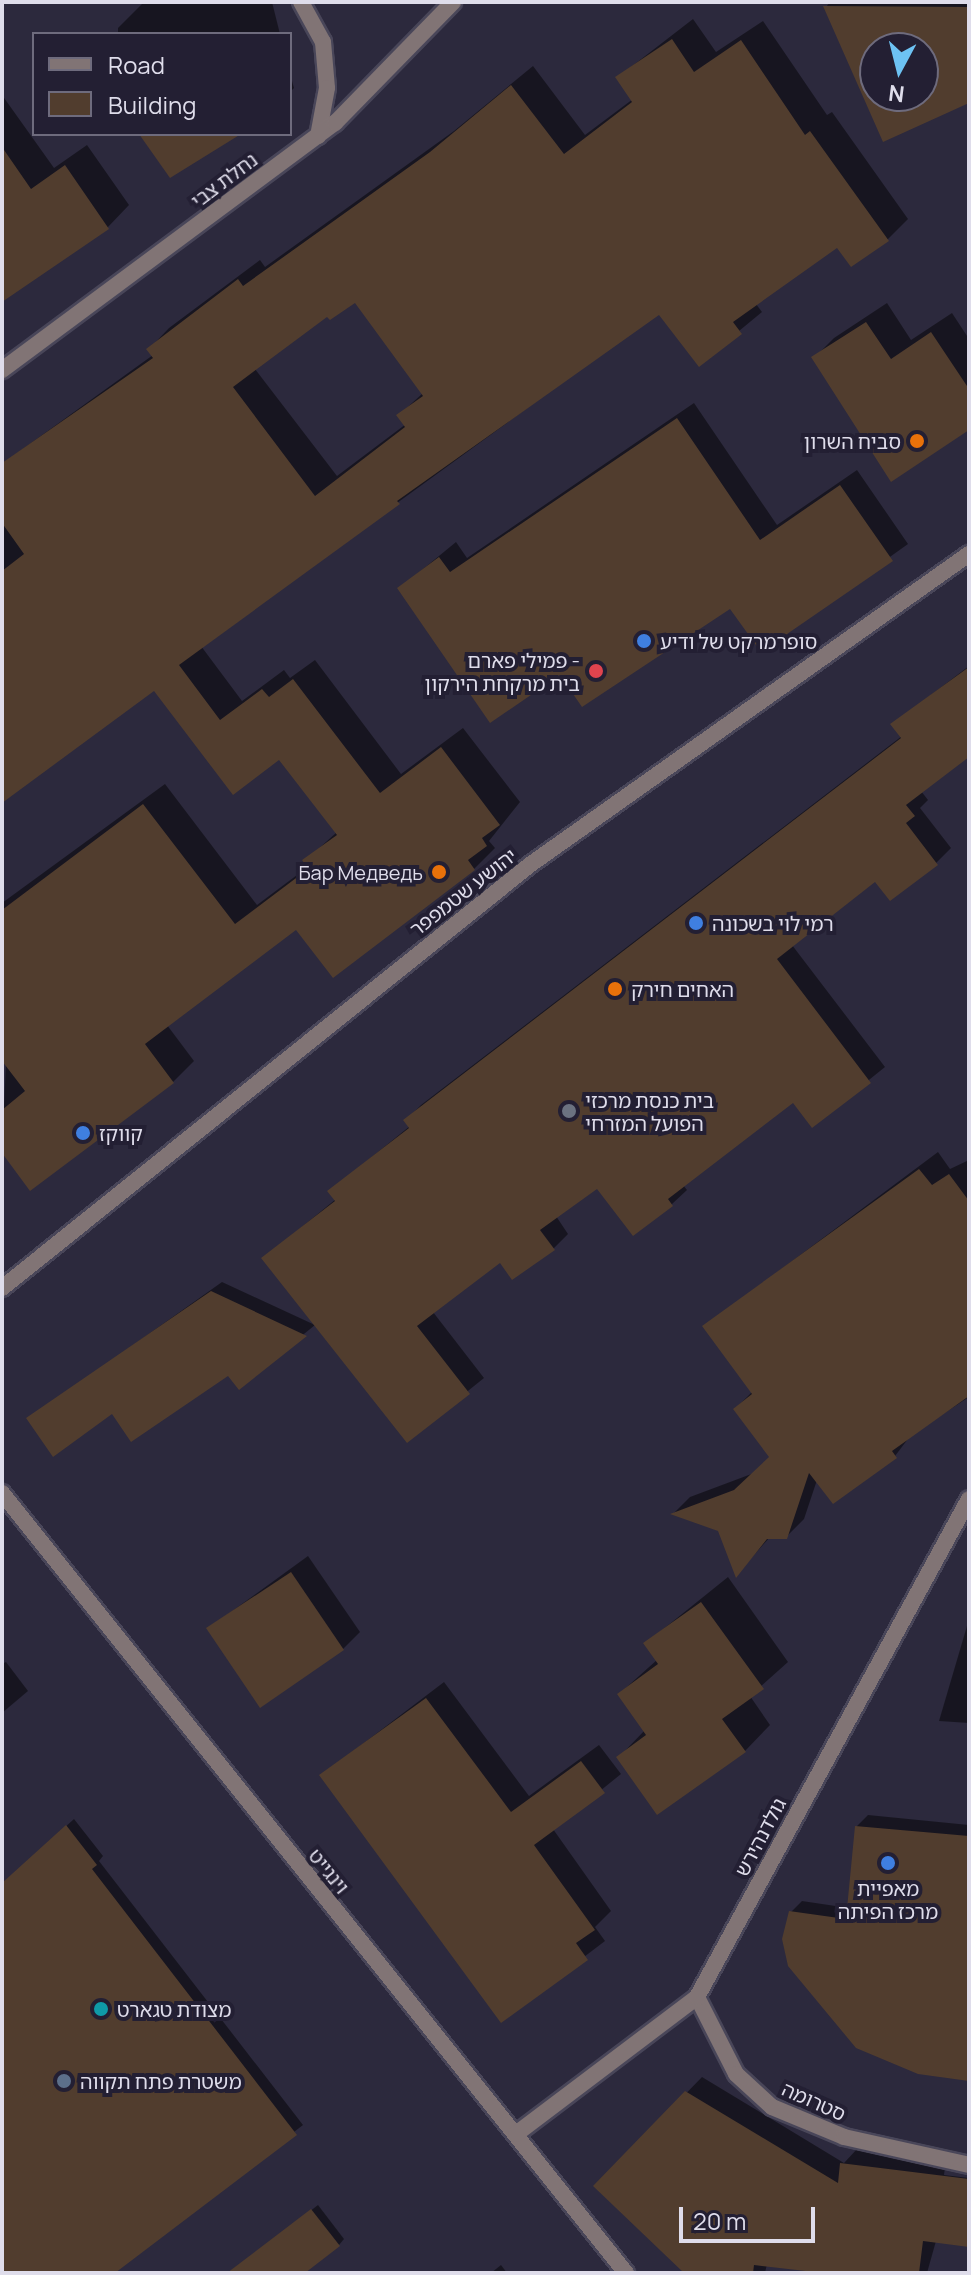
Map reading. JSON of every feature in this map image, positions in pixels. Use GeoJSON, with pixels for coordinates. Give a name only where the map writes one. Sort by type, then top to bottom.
{"type":"FeatureCollection","features":[{"type":"Feature","properties":{"kind":"street"},"geometry":{"type":"LineString","coordinates":[[301,2],[323,42],[327,88],[318,136]]}},
{"type":"Feature","properties":{"kind":"street","name":"נחלת צבי"},"geometry":{"type":"LineString","coordinates":[[2,370],[318,136],[453,2]]}},
{"type":"Feature","properties":{"kind":"street","name":"יהושע שטמפפר"},"geometry":{"type":"LineString","coordinates":[[2,1288],[531,864],[969,554]]}},
{"type":"Feature","properties":{"kind":"street","name":"וינגייט"},"geometry":{"type":"LineString","coordinates":[[2,1493],[626,2273]]}},
{"type":"Feature","properties":{"kind":"street","name":"גולדנהירש"},"geometry":{"type":"LineString","coordinates":[[516,2134],[697,1997],[969,1499]]}},
{"type":"Feature","properties":{"kind":"street","name":"סטרומה"},"geometry":{"type":"LineString","coordinates":[[697,1997],[736,2074],[772,2107],[844,2137],[969,2165]]}},
{"type":"Feature","properties":{"kind":"building"},"geometry":{"type":"Polygon","coordinates":[[[823,6],[969,7],[969,103],[883,142],[870,112],[939,112],[939,32],[859,32],[859,88],[823,6]]]}},
{"type":"Feature","properties":{"kind":"building"},"geometry":{"type":"Polygon","coordinates":[[[672,39],[694,72],[741,40],[805,135],[810,131],[889,241],[851,267],[837,248],[733,322],[742,334],[699,367],[659,315],[397,501],[400,504],[179,665],[220,720],[262,689],[269,697],[293,679],[380,793],[441,747],[500,825],[482,838],[487,846],[468,860],[475,870],[333,978],[296,930],[145,1044],[174,1083],[30,1191],[2,1153],[2,1110],[25,1091],[2,1061],[2,910],[143,804],[235,924],[308,869],[302,860],[337,835],[279,760],[233,795],[154,691],[2,803],[2,571],[24,554],[2,523],[2,463],[153,358],[146,349],[238,279],[243,286],[430,152],[511,85],[564,154],[632,102],[615,77],[672,39]],[[355,303],[330,320],[327,317],[233,387],[315,496],[405,427],[396,415],[423,396],[355,303]]]}},
{"type":"Feature","properties":{"kind":"building"},"geometry":{"type":"Polygon","coordinates":[[[140,136],[238,136],[170,178],[140,136]]]}},
{"type":"Feature","properties":{"kind":"building"},"geometry":{"type":"Polygon","coordinates":[[[2,147],[31,189],[65,165],[109,229],[2,302],[2,147]]]}},
{"type":"Feature","properties":{"kind":"building"},"geometry":{"type":"Polygon","coordinates":[[[866,322],[891,359],[931,332],[969,389],[969,430],[891,482],[811,357],[866,322]]]}},
{"type":"Feature","properties":{"kind":"building"},"geometry":{"type":"Polygon","coordinates":[[[677,418],[760,540],[840,485],[893,561],[761,652],[730,609],[582,707],[560,675],[490,723],[397,588],[439,557],[450,572],[677,418]]]}},
{"type":"Feature","properties":{"kind":"building"},"geometry":{"type":"Polygon","coordinates":[[[969,667],[969,757],[906,805],[915,816],[906,823],[938,865],[890,901],[875,882],[777,959],[871,1083],[812,1128],[793,1103],[668,1199],[673,1206],[633,1236],[597,1189],[540,1230],[555,1250],[512,1280],[500,1263],[417,1326],[470,1394],[407,1443],[261,1258],[335,1201],[327,1191],[409,1128],[403,1120],[901,738],[890,724],[969,667]]]}},
{"type":"Feature","properties":{"kind":"building"},"geometry":{"type":"Polygon","coordinates":[[[919,1169],[932,1185],[949,1174],[969,1201],[969,1396],[892,1451],[897,1458],[833,1504],[809,1473],[787,1539],[767,1539],[736,1578],[718,1531],[670,1514],[734,1490],[769,1457],[733,1409],[752,1394],[702,1326],[919,1169]]]}},
{"type":"Feature","properties":{"kind":"building"},"geometry":{"type":"Polygon","coordinates":[[[211,1291],[307,1336],[239,1390],[228,1376],[131,1442],[112,1414],[53,1457],[26,1418],[211,1291]]]}},
{"type":"Feature","properties":{"kind":"building"},"geometry":{"type":"Polygon","coordinates":[[[291,1572],[344,1650],[260,1708],[206,1628],[291,1572]]]}},
{"type":"Feature","properties":{"kind":"building"},"geometry":{"type":"Polygon","coordinates":[[[701,1602],[764,1689],[722,1719],[746,1752],[657,1815],[616,1757],[646,1735],[617,1694],[658,1664],[643,1643],[701,1602]]]}},
{"type":"Feature","properties":{"kind":"building"},"geometry":{"type":"Polygon","coordinates":[[[426,1698],[511,1812],[581,1761],[605,1793],[534,1845],[595,1930],[576,1943],[588,1960],[501,2023],[319,1775],[426,1698]]]}},
{"type":"Feature","properties":{"kind":"building","name":"מצודת טגארט"},"geometry":{"type":"Polygon","coordinates":[[[66,1825],[97,1865],[92,1869],[297,2135],[115,2273],[2,2273],[2,1883],[66,1825]]]}},
{"type":"Feature","properties":{"kind":"building"},"geometry":{"type":"Polygon","coordinates":[[[855,1826],[969,1836],[969,2081],[918,2074],[856,2048],[788,1966],[782,1939],[789,1911],[846,1919],[855,1826]]]}},
{"type":"Feature","properties":{"kind":"building"},"geometry":{"type":"Polygon","coordinates":[[[685,2091],[838,2183],[840,2163],[969,2179],[969,2247],[923,2241],[919,2273],[823,2273],[754,2265],[753,2273],[684,2273],[593,2186],[685,2091]]]}},
{"type":"Feature","properties":{"kind":"building"},"geometry":{"type":"Polygon","coordinates":[[[311,2209],[340,2246],[305,2273],[227,2273],[311,2209]]]}},
{"type":"Feature","properties":{"kind":"place","name":"סביח השרון"},"geometry":{"type":"Point","coordinates":[917,441]}},
{"type":"Feature","properties":{"kind":"place","name":"סופרמרקט של ודיע"},"geometry":{"type":"Point","coordinates":[644,641]}},
{"type":"Feature","properties":{"kind":"place","name":"פמילי פארם - בית מרקחת הירקון"},"geometry":{"type":"Point","coordinates":[596,671]}},
{"type":"Feature","properties":{"kind":"place","name":"Бар Медведь"},"geometry":{"type":"Point","coordinates":[439,872]}},
{"type":"Feature","properties":{"kind":"place","name":"רמי לוי בשכונה"},"geometry":{"type":"Point","coordinates":[696,923]}},
{"type":"Feature","properties":{"kind":"place","name":"האחים חירק"},"geometry":{"type":"Point","coordinates":[615,989]}},
{"type":"Feature","properties":{"kind":"place","name":"בית כנסת מרכזי הפועל המזרחי"},"geometry":{"type":"Point","coordinates":[569,1111]}},
{"type":"Feature","properties":{"kind":"place","name":"קווקז"},"geometry":{"type":"Point","coordinates":[83,1133]}},
{"type":"Feature","properties":{"kind":"place","name":"מאפיית מרכז הפיתה"},"geometry":{"type":"Point","coordinates":[888,1863]}},
{"type":"Feature","properties":{"kind":"place","name":"מצודת טגארט"},"geometry":{"type":"Point","coordinates":[101,2009]}},
{"type":"Feature","properties":{"kind":"place","name":"משטרת פתח תקווה"},"geometry":{"type":"Point","coordinates":[64,2081]}}]}
